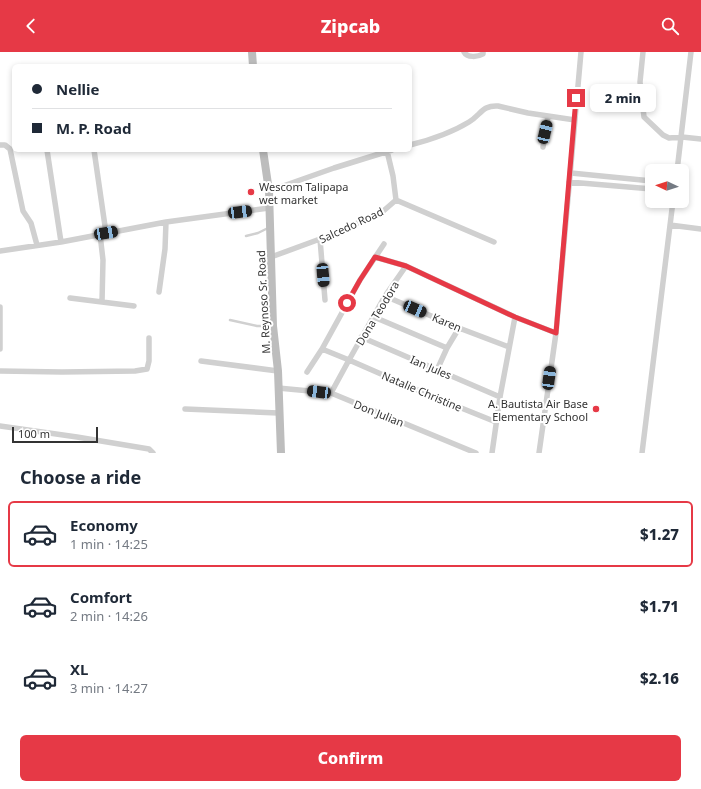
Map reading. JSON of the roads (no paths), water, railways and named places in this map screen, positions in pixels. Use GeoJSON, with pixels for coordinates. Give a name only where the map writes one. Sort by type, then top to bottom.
{"type":"FeatureCollection","features":[{"type":"Feature","properties":{"kind":"street"},"geometry":{"type":"LineString","coordinates":[[252,52],[252,64]]}},
{"type":"Feature","properties":{"kind":"street"},"geometry":{"type":"LineString","coordinates":[[464,52],[469,56],[478,56],[483,52]]}},
{"type":"Feature","properties":{"kind":"street"},"geometry":{"type":"LineString","coordinates":[[539,453],[556,333],[581,52]]}},
{"type":"Feature","properties":{"kind":"street"},"geometry":{"type":"LineString","coordinates":[[643,52],[640,82],[644,117],[663,135],[669,138],[682,137],[701,139]]}},
{"type":"Feature","properties":{"kind":"street"},"geometry":{"type":"LineString","coordinates":[[678,164],[691,52]]}},
{"type":"Feature","properties":{"kind":"street"},"geometry":{"type":"LineString","coordinates":[[412,144],[426,141],[469,122],[489,106],[498,106],[528,113],[575,120]]}},
{"type":"Feature","properties":{"kind":"street"},"geometry":{"type":"LineString","coordinates":[[543,147],[548,116]]}},
{"type":"Feature","properties":{"kind":"street"},"geometry":{"type":"LineString","coordinates":[[0,145],[5,145],[10,149],[23,210],[31,223],[37,245]]}},
{"type":"Feature","properties":{"kind":"street"},"geometry":{"type":"LineString","coordinates":[[47,152],[61,242]]}},
{"type":"Feature","properties":{"kind":"street"},"geometry":{"type":"LineString","coordinates":[[94,152],[103,234],[102,302]]}},
{"type":"Feature","properties":{"kind":"street","name":"M. Reynoso Sr. Road"},"geometry":{"type":"LineString","coordinates":[[263,152],[269,191],[281,453]]}},
{"type":"Feature","properties":{"kind":"street"},"geometry":{"type":"LineString","coordinates":[[269,191],[334,168],[387,152]]}},
{"type":"Feature","properties":{"kind":"street"},"geometry":{"type":"LineString","coordinates":[[390,152],[396,200],[494,242]]}},
{"type":"Feature","properties":{"kind":"street"},"geometry":{"type":"LineString","coordinates":[[571,173],[645,180]]}},
{"type":"Feature","properties":{"kind":"street"},"geometry":{"type":"LineString","coordinates":[[569,182],[645,188]]}},
{"type":"Feature","properties":{"kind":"street","name":"Salcedo Road"},"geometry":{"type":"LineString","coordinates":[[271,257],[320,239],[381,213],[396,200]]}},
{"type":"Feature","properties":{"kind":"street"},"geometry":{"type":"LineString","coordinates":[[0,251],[61,242],[166,222],[269,208]]}},
{"type":"Feature","properties":{"kind":"street"},"geometry":{"type":"LineString","coordinates":[[642,453],[672,208]]}},
{"type":"Feature","properties":{"kind":"street"},"geometry":{"type":"LineString","coordinates":[[158,292],[165,249],[166,222]]}},
{"type":"Feature","properties":{"kind":"street"},"geometry":{"type":"LineString","coordinates":[[670,225],[701,229]]}},
{"type":"Feature","properties":{"kind":"street"},"geometry":{"type":"LineString","coordinates":[[320,239],[325,300]]}},
{"type":"Feature","properties":{"kind":"street"},"geometry":{"type":"LineString","coordinates":[[307,372],[322,349],[360,280],[384,244]]}},
{"type":"Feature","properties":{"kind":"street"},"geometry":{"type":"LineString","coordinates":[[375,257],[406,266],[515,317],[556,333]]}},
{"type":"Feature","properties":{"kind":"street","name":"Dona Teodora"},"geometry":{"type":"LineString","coordinates":[[332,393],[361,337],[385,296],[406,266]]}},
{"type":"Feature","properties":{"kind":"street","name":"Karen"},"geometry":{"type":"LineString","coordinates":[[385,296],[459,328],[509,347]]}},
{"type":"Feature","properties":{"kind":"street"},"geometry":{"type":"LineString","coordinates":[[70,298],[134,306]]}},
{"type":"Feature","properties":{"kind":"street"},"geometry":{"type":"LineString","coordinates":[[0,307],[0,349]]}},
{"type":"Feature","properties":{"kind":"street"},"geometry":{"type":"LineString","coordinates":[[374,316],[447,348]]}},
{"type":"Feature","properties":{"kind":"street"},"geometry":{"type":"LineString","coordinates":[[492,453],[500,396],[515,317]]}},
{"type":"Feature","properties":{"kind":"street"},"geometry":{"type":"LineString","coordinates":[[437,370],[447,348],[459,328]]}},
{"type":"Feature","properties":{"kind":"street","name":"Ian Jules"},"geometry":{"type":"LineString","coordinates":[[361,337],[500,396]]}},
{"type":"Feature","properties":{"kind":"street"},"geometry":{"type":"LineString","coordinates":[[0,371],[62,372],[135,371],[147,369],[149,361],[149,338]]}},
{"type":"Feature","properties":{"kind":"street","name":"Natalie Christine"},"geometry":{"type":"LineString","coordinates":[[322,349],[496,422]]}},
{"type":"Feature","properties":{"kind":"street"},"geometry":{"type":"LineString","coordinates":[[201,361],[278,371]]}},
{"type":"Feature","properties":{"kind":"street","name":"Don Julian"},"geometry":{"type":"LineString","coordinates":[[278,388],[332,393],[476,453]]}},
{"type":"Feature","properties":{"kind":"street"},"geometry":{"type":"LineString","coordinates":[[185,409],[278,413]]}},
{"type":"Feature","properties":{"kind":"street"},"geometry":{"type":"LineString","coordinates":[[0,426],[85,438],[151,451]]}},
{"type":"Feature","properties":{"kind":"lane"},"geometry":{"type":"LineString","coordinates":[[246,236],[258,233],[270,227]]}},
{"type":"Feature","properties":{"kind":"lane"},"geometry":{"type":"LineString","coordinates":[[230,320],[257,326],[274,326]]}},
{"type":"Feature","properties":{"kind":"place","name":"Wescom Talipapa wet market"},"geometry":{"type":"Point","coordinates":[251,192]}},
{"type":"Feature","properties":{"kind":"place","name":"A. Bautista Air Base Elementary School"},"geometry":{"type":"Point","coordinates":[596,409]}}]}
